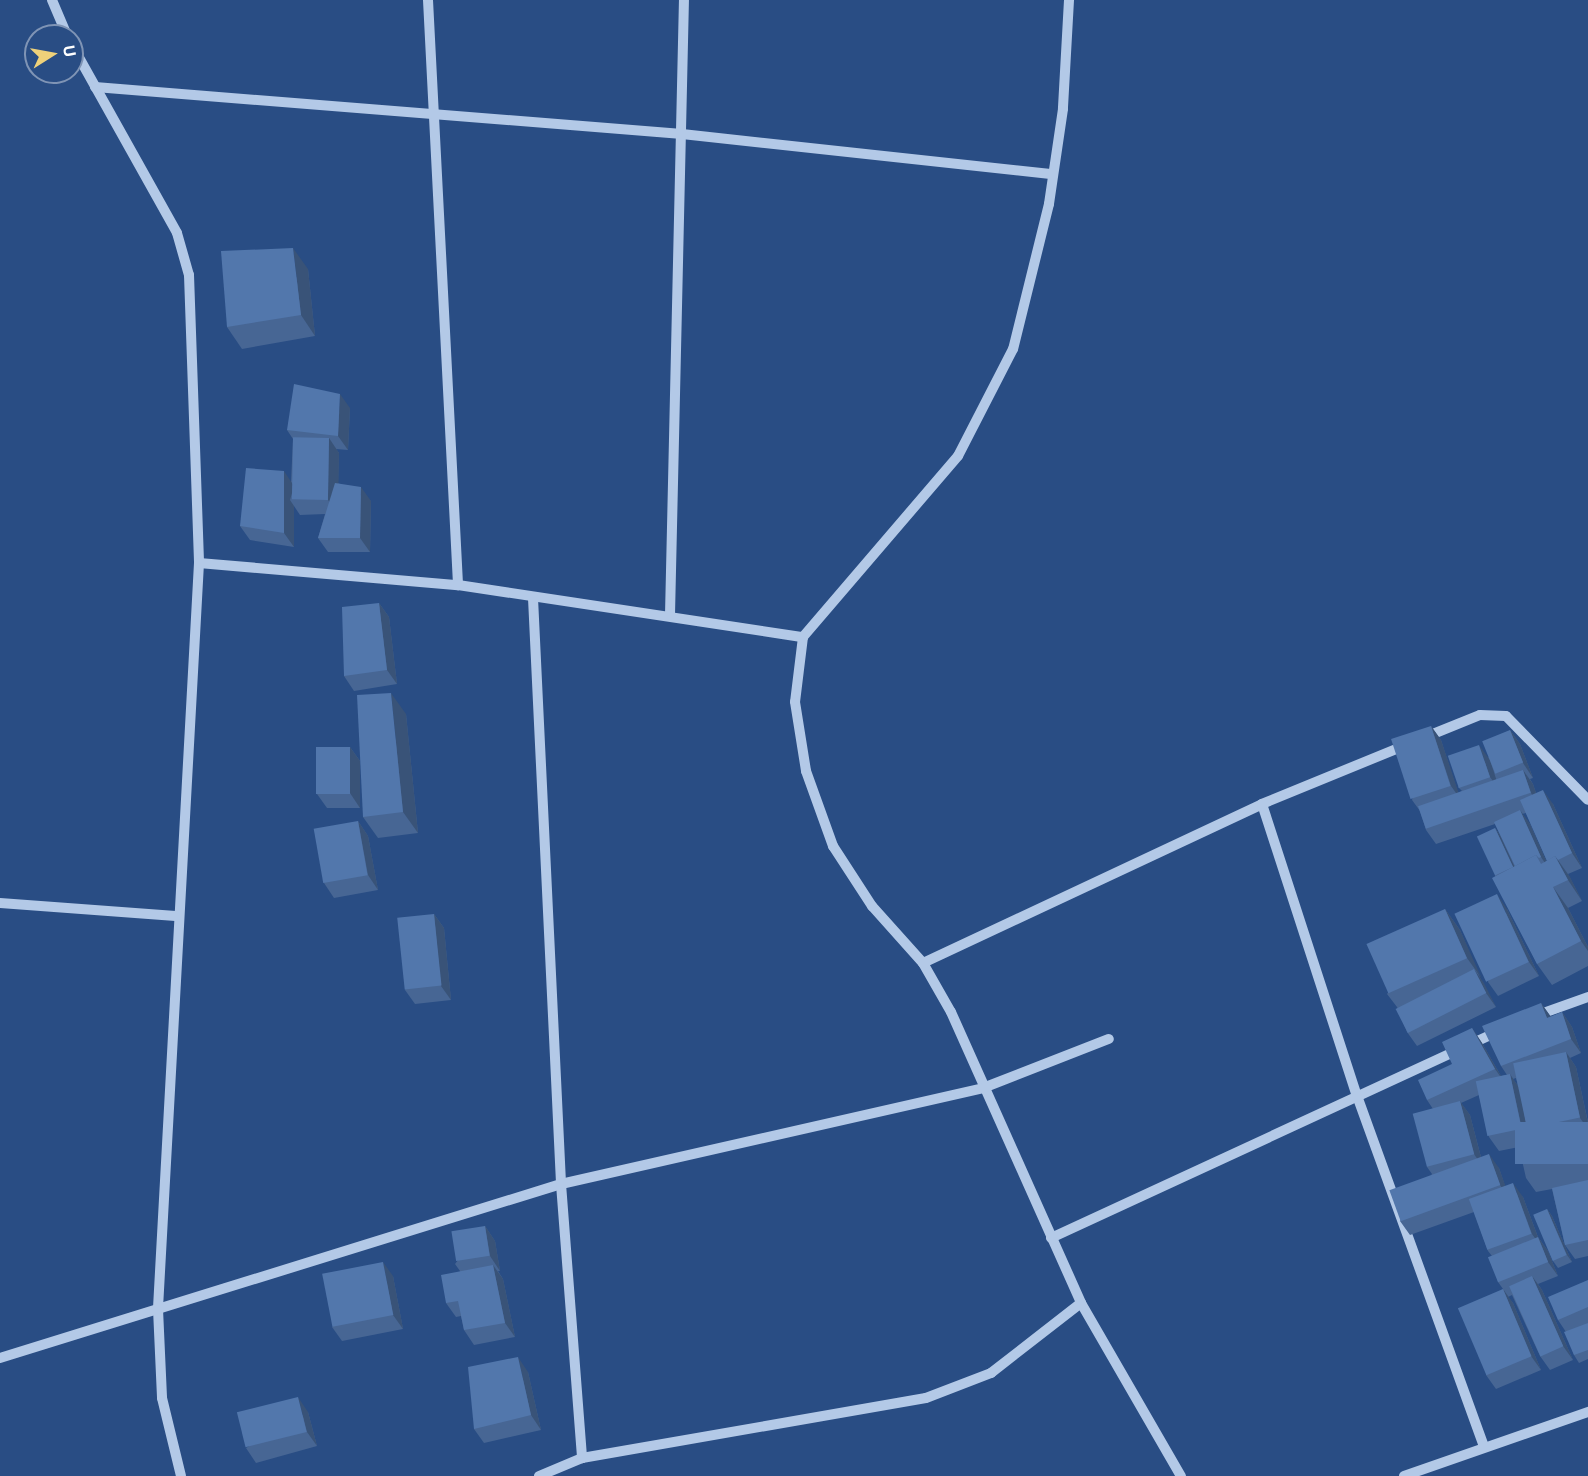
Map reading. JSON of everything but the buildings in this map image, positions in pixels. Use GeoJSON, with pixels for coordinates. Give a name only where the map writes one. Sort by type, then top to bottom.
{"type":"FeatureCollection","features":[{"type":"Feature","properties":{"kind":"street"},"geometry":{"type":"LineString","coordinates":[[52,0],[62,24]]}},
{"type":"Feature","properties":{"kind":"street"},"geometry":{"type":"LineString","coordinates":[[429,0],[458,585]]}},
{"type":"Feature","properties":{"kind":"street"},"geometry":{"type":"LineString","coordinates":[[670,615],[684,0]]}},
{"type":"Feature","properties":{"kind":"street"},"geometry":{"type":"LineString","coordinates":[[1069,0],[1053,174],[1035,273],[990,402],[958,456],[803,637],[795,702],[814,799],[833,846],[872,906],[923,963],[1081,1303],[1181,1476]]}},
{"type":"Feature","properties":{"kind":"street"},"geometry":{"type":"LineString","coordinates":[[84,67],[177,233],[187,263],[199,563],[176,916],[158,1309],[162,1398],[181,1476]]}},
{"type":"Feature","properties":{"kind":"street"},"geometry":{"type":"LineString","coordinates":[[95,87],[434,112],[681,134],[1053,174]]}},
{"type":"Feature","properties":{"kind":"street"},"geometry":{"type":"LineString","coordinates":[[199,563],[458,585],[533,598],[670,615],[803,637]]}},
{"type":"Feature","properties":{"kind":"street"},"geometry":{"type":"LineString","coordinates":[[533,598],[561,1184],[582,1458]]}},
{"type":"Feature","properties":{"kind":"street"},"geometry":{"type":"LineString","coordinates":[[923,963],[1262,804],[1489,713],[1515,720],[1588,800]]}},
{"type":"Feature","properties":{"kind":"street"},"geometry":{"type":"LineString","coordinates":[[1262,804],[1356,1094],[1484,1448]]}},
{"type":"Feature","properties":{"kind":"street"},"geometry":{"type":"LineString","coordinates":[[0,903],[176,916]]}},
{"type":"Feature","properties":{"kind":"street"},"geometry":{"type":"LineString","coordinates":[[1517,1023],[1588,997]]}},
{"type":"Feature","properties":{"kind":"street"},"geometry":{"type":"LineString","coordinates":[[1052,1238],[1356,1094],[1506,1028]]}},
{"type":"Feature","properties":{"kind":"street"},"geometry":{"type":"LineString","coordinates":[[0,1358],[561,1184],[983,1088],[1109,1039]]}},
{"type":"Feature","properties":{"kind":"street"},"geometry":{"type":"LineString","coordinates":[[539,1476],[582,1458],[926,1398],[991,1373],[1081,1303]]}},
{"type":"Feature","properties":{"kind":"street"},"geometry":{"type":"LineString","coordinates":[[1404,1476],[1588,1412]]}}]}
